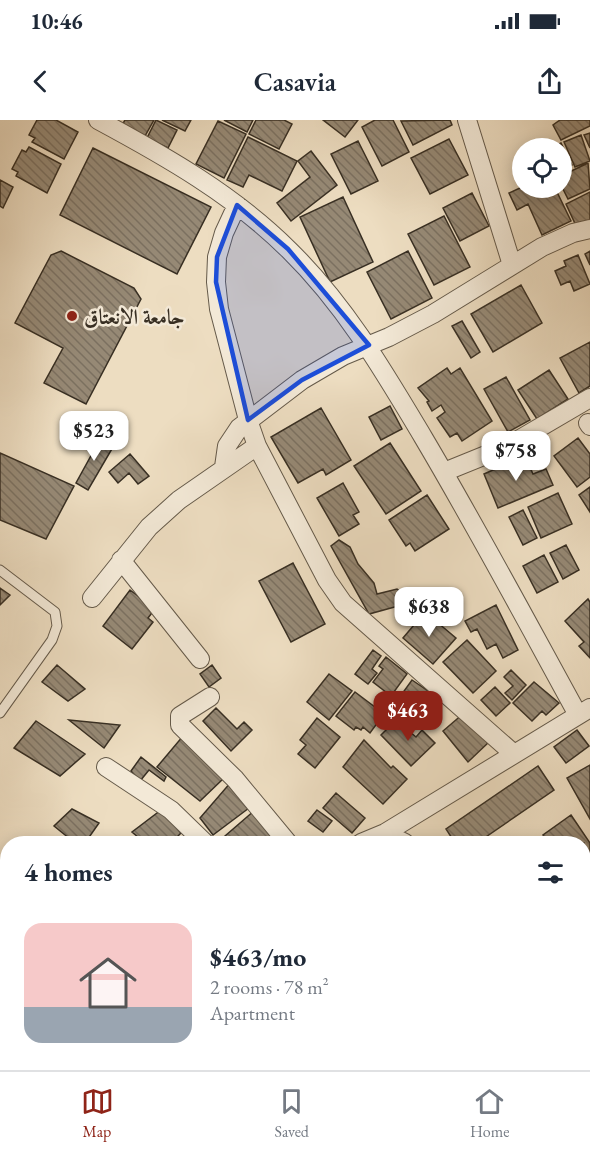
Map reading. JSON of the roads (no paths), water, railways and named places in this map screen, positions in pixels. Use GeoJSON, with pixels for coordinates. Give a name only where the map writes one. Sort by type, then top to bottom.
{"type":"FeatureCollection","features":[{"type":"Feature","properties":{"kind":"street"},"geometry":{"type":"LineString","coordinates":[[98,120],[202,180],[237,205],[288,249],[346,314],[369,345],[584,711],[378,836]]}},
{"type":"Feature","properties":{"kind":"street"},"geometry":{"type":"LineString","coordinates":[[467,120],[512,265]]}},
{"type":"Feature","properties":{"kind":"street"},"geometry":{"type":"LineString","coordinates":[[237,205],[219,249],[216,282],[219,309],[248,420],[258,446],[327,580],[343,603],[514,754]]}},
{"type":"Feature","properties":{"kind":"street"},"geometry":{"type":"LineString","coordinates":[[224,467],[232,437],[248,420],[323,367],[434,314],[542,247],[573,233],[590,229]]}},
{"type":"Feature","properties":{"kind":"street"},"geometry":{"type":"LineString","coordinates":[[444,472],[508,446],[590,398]]}},
{"type":"Feature","properties":{"kind":"street"},"geometry":{"type":"LineString","coordinates":[[92,598],[149,527],[179,500],[224,467],[258,446]]}},
{"type":"Feature","properties":{"kind":"street"},"geometry":{"type":"LineString","coordinates":[[121,560],[200,659]]}},
{"type":"Feature","properties":{"kind":"street"},"geometry":{"type":"LineString","coordinates":[[210,697],[180,716],[180,725],[234,779],[282,836]]}},
{"type":"Feature","properties":{"kind":"street"},"geometry":{"type":"LineString","coordinates":[[106,767],[171,810],[198,836]]}},
{"type":"Feature","properties":{"kind":"street"},"geometry":{"type":"LineString","coordinates":[[385,833],[391,836]]}},
{"type":"Feature","properties":{"kind":"lane"},"geometry":{"type":"LineString","coordinates":[[0,570],[55,612],[57,626],[52,640],[0,713]]}},
{"type":"Feature","properties":{"kind":"place","name":"جامعة الانعتاق"},"geometry":{"type":"Point","coordinates":[72,316]}}]}
